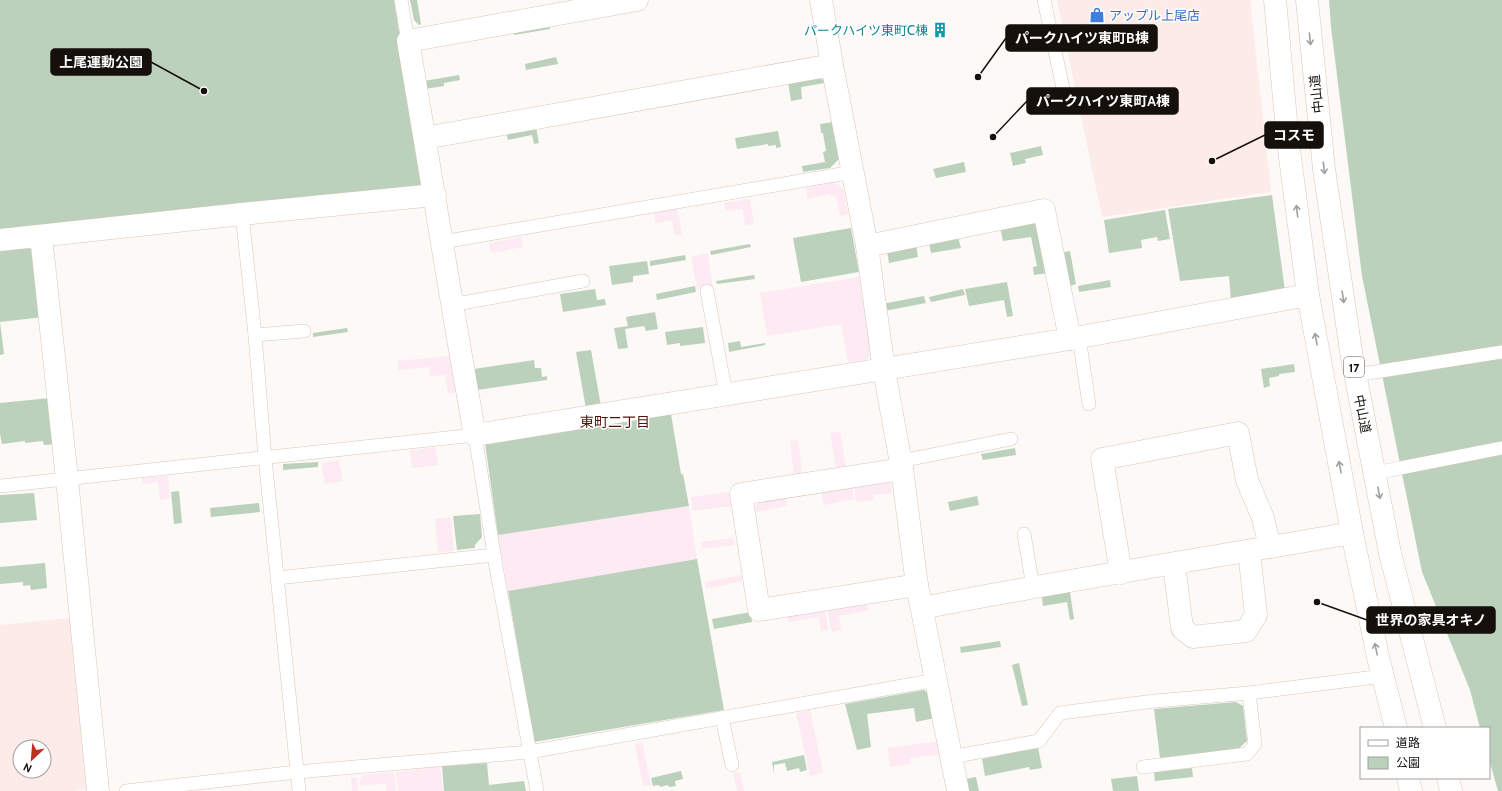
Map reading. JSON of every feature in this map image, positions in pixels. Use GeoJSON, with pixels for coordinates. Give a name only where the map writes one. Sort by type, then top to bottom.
{"type":"FeatureCollection","features":[{"type":"Feature","properties":{"kind":"main road"},"geometry":{"type":"LineString","coordinates":[[637,0],[408,41],[435,195],[451,305],[475,435],[726,396],[1075,338],[1308,295]]}},
{"type":"Feature","properties":{"kind":"main road"},"geometry":{"type":"LineString","coordinates":[[821,0],[866,246],[884,370],[901,465],[917,585],[958,791]]}},
{"type":"Feature","properties":{"kind":"main road"},"geometry":{"type":"LineString","coordinates":[[1275,0],[1288,142],[1308,295],[1352,533],[1383,676],[1396,727]]}},
{"type":"Feature","properties":{"kind":"main road","name":"中山道"},"geometry":{"type":"LineString","coordinates":[[1306,0],[1324,170],[1356,376],[1390,552],[1435,727]]}},
{"type":"Feature","properties":{"kind":"main road"},"geometry":{"type":"LineString","coordinates":[[425,138],[832,65]]}},
{"type":"Feature","properties":{"kind":"main road"},"geometry":{"type":"LineString","coordinates":[[0,240],[435,195]]}},
{"type":"Feature","properties":{"kind":"main road"},"geometry":{"type":"LineString","coordinates":[[866,246],[1044,210],[1075,338]]}},
{"type":"Feature","properties":{"kind":"main road"},"geometry":{"type":"LineString","coordinates":[[41,236],[68,479],[98,791]]}},
{"type":"Feature","properties":{"kind":"main road"},"geometry":{"type":"LineString","coordinates":[[1121,572],[1102,460],[1238,433],[1247,480],[1263,518],[1256,615],[1246,631],[1193,637],[1182,628],[1174,564]]}},
{"type":"Feature","properties":{"kind":"main road"},"geometry":{"type":"LineString","coordinates":[[901,465],[741,494],[759,610],[917,585]]}},
{"type":"Feature","properties":{"kind":"main road"},"geometry":{"type":"LineString","coordinates":[[922,608],[1033,587],[1352,533]]}},
{"type":"Feature","properties":{"kind":"main road"},"geometry":{"type":"LineString","coordinates":[[1408,779],[1411,791]]}},
{"type":"Feature","properties":{"kind":"main road"},"geometry":{"type":"LineString","coordinates":[[1448,779],[1451,791]]}},
{"type":"Feature","properties":{"kind":"lane"},"geometry":{"type":"LineString","coordinates":[[401,0],[408,41]]}},
{"type":"Feature","properties":{"kind":"lane"},"geometry":{"type":"LineString","coordinates":[[1044,0],[1067,107]]}},
{"type":"Feature","properties":{"kind":"lane"},"geometry":{"type":"LineString","coordinates":[[442,242],[852,172]]}},
{"type":"Feature","properties":{"kind":"lane"},"geometry":{"type":"LineString","coordinates":[[242,214],[255,335],[264,458],[299,791]]}},
{"type":"Feature","properties":{"kind":"lane"},"geometry":{"type":"LineString","coordinates":[[451,305],[583,281]]}},
{"type":"Feature","properties":{"kind":"lane"},"geometry":{"type":"LineString","coordinates":[[707,291],[726,396]]}},
{"type":"Feature","properties":{"kind":"lane"},"geometry":{"type":"LineString","coordinates":[[255,335],[304,331]]}},
{"type":"Feature","properties":{"kind":"lane"},"geometry":{"type":"LineString","coordinates":[[1075,338],[1089,404]]}},
{"type":"Feature","properties":{"kind":"lane"},"geometry":{"type":"LineString","coordinates":[[1356,376],[1502,352]]}},
{"type":"Feature","properties":{"kind":"lane"},"geometry":{"type":"LineString","coordinates":[[0,486],[475,435],[494,555],[537,791]]}},
{"type":"Feature","properties":{"kind":"lane"},"geometry":{"type":"LineString","coordinates":[[901,465],[1011,439]]}},
{"type":"Feature","properties":{"kind":"lane"},"geometry":{"type":"LineString","coordinates":[[1375,472],[1502,448]]}},
{"type":"Feature","properties":{"kind":"lane"},"geometry":{"type":"LineString","coordinates":[[1024,534],[1033,587]]}},
{"type":"Feature","properties":{"kind":"lane"},"geometry":{"type":"LineString","coordinates":[[277,578],[494,555]]}},
{"type":"Feature","properties":{"kind":"lane"},"geometry":{"type":"LineString","coordinates":[[951,757],[1039,741],[1060,713],[1383,676]]}},
{"type":"Feature","properties":{"kind":"lane"},"geometry":{"type":"LineString","coordinates":[[126,791],[297,772],[529,752],[936,680]]}},
{"type":"Feature","properties":{"kind":"lane"},"geometry":{"type":"LineString","coordinates":[[1143,767],[1247,754],[1255,744],[1250,692]]}},
{"type":"Feature","properties":{"kind":"lane"},"geometry":{"type":"LineString","coordinates":[[722,718],[732,765]]}},
{"type":"Feature","properties":{"kind":"shaded area"},"geometry":{"type":"Polygon","coordinates":[[[1057,0],[1250,0],[1271,192],[1102,217],[1057,0]]]}},
{"type":"Feature","properties":{"kind":"shaded area"},"geometry":{"type":"Polygon","coordinates":[[[835,182],[843,189],[848,214],[840,216],[836,196],[831,197],[830,194],[808,199],[806,188],[835,182]]]}},
{"type":"Feature","properties":{"kind":"shaded area"},"geometry":{"type":"Polygon","coordinates":[[[750,199],[754,224],[745,225],[743,209],[726,211],[724,203],[750,199]]]}},
{"type":"Feature","properties":{"kind":"shaded area"},"geometry":{"type":"Polygon","coordinates":[[[677,208],[682,234],[675,236],[672,220],[656,223],[654,212],[677,208]]]}},
{"type":"Feature","properties":{"kind":"shaded area"},"geometry":{"type":"Polygon","coordinates":[[[521,237],[523,247],[491,253],[489,243],[521,237]]]}},
{"type":"Feature","properties":{"kind":"shaded area"},"geometry":{"type":"Polygon","coordinates":[[[708,253],[713,287],[697,289],[691,257],[708,253]]]}},
{"type":"Feature","properties":{"kind":"shaded area"},"geometry":{"type":"Polygon","coordinates":[[[859,277],[872,353],[866,360],[848,362],[841,324],[767,336],[760,293],[859,277]]]}},
{"type":"Feature","properties":{"kind":"shaded area"},"geometry":{"type":"Polygon","coordinates":[[[452,356],[459,392],[448,393],[445,375],[430,376],[429,367],[398,370],[398,361],[452,356]]]}},
{"type":"Feature","properties":{"kind":"shaded area"},"geometry":{"type":"Polygon","coordinates":[[[840,432],[846,466],[836,468],[830,433],[840,432]]]}},
{"type":"Feature","properties":{"kind":"shaded area"},"geometry":{"type":"Polygon","coordinates":[[[798,440],[802,473],[794,474],[790,441],[798,440]]]}},
{"type":"Feature","properties":{"kind":"shaded area"},"geometry":{"type":"Polygon","coordinates":[[[435,447],[438,465],[412,468],[410,451],[435,447]]]}},
{"type":"Feature","properties":{"kind":"shaded area"},"geometry":{"type":"Polygon","coordinates":[[[339,460],[343,481],[325,484],[321,463],[339,460]]]}},
{"type":"Feature","properties":{"kind":"shaded area"},"geometry":{"type":"Polygon","coordinates":[[[168,476],[170,498],[160,500],[158,482],[142,484],[142,478],[168,476]]]}},
{"type":"Feature","properties":{"kind":"shaded area"},"geometry":{"type":"Polygon","coordinates":[[[884,479],[890,484],[892,493],[873,495],[873,500],[856,502],[854,484],[884,479]]]}},
{"type":"Feature","properties":{"kind":"shaded area"},"geometry":{"type":"Polygon","coordinates":[[[852,485],[854,499],[824,505],[821,490],[852,485]]]}},
{"type":"Feature","properties":{"kind":"shaded area"},"geometry":{"type":"Polygon","coordinates":[[[730,492],[732,506],[693,511],[691,497],[730,492]]]}},
{"type":"Feature","properties":{"kind":"shaded area"},"geometry":{"type":"Polygon","coordinates":[[[785,496],[787,506],[755,512],[759,501],[785,496]]]}},
{"type":"Feature","properties":{"kind":"shaded area"},"geometry":{"type":"Polygon","coordinates":[[[689,506],[697,559],[508,591],[498,535],[689,506]]]}},
{"type":"Feature","properties":{"kind":"shaded area"},"geometry":{"type":"Polygon","coordinates":[[[451,517],[454,551],[438,552],[435,519],[451,517]]]}},
{"type":"Feature","properties":{"kind":"shaded area"},"geometry":{"type":"Polygon","coordinates":[[[733,538],[734,545],[702,549],[701,542],[733,538]]]}},
{"type":"Feature","properties":{"kind":"shaded area"},"geometry":{"type":"Polygon","coordinates":[[[741,575],[742,581],[706,589],[705,582],[741,575]]]}},
{"type":"Feature","properties":{"kind":"shaded area"},"geometry":{"type":"Polygon","coordinates":[[[867,602],[869,610],[839,616],[841,630],[832,632],[827,610],[867,602]]]}},
{"type":"Feature","properties":{"kind":"shaded area"},"geometry":{"type":"Polygon","coordinates":[[[825,610],[828,630],[821,631],[819,617],[788,622],[787,616],[825,610]]]}},
{"type":"Feature","properties":{"kind":"shaded area"},"geometry":{"type":"Polygon","coordinates":[[[70,618],[91,789],[71,791],[0,791],[0,625],[70,618]]]}},
{"type":"Feature","properties":{"kind":"shaded area"},"geometry":{"type":"Polygon","coordinates":[[[810,710],[823,773],[810,776],[796,713],[810,710]]]}},
{"type":"Feature","properties":{"kind":"shaded area"},"geometry":{"type":"Polygon","coordinates":[[[941,741],[943,754],[910,758],[911,764],[890,767],[888,748],[941,741]]]}},
{"type":"Feature","properties":{"kind":"shaded area"},"geometry":{"type":"Polygon","coordinates":[[[642,742],[651,785],[643,786],[635,744],[642,742]]]}},
{"type":"Feature","properties":{"kind":"shaded area"},"geometry":{"type":"Polygon","coordinates":[[[440,766],[443,791],[398,791],[396,772],[440,766]]]}},
{"type":"Feature","properties":{"kind":"shaded area"},"geometry":{"type":"Polygon","coordinates":[[[394,772],[396,791],[386,791],[386,783],[360,786],[360,780],[363,775],[394,772]]]}},
{"type":"Feature","properties":{"kind":"shaded area"},"geometry":{"type":"Polygon","coordinates":[[[740,772],[744,791],[737,791],[733,773],[740,772]]]}},
{"type":"Feature","properties":{"kind":"shaded area"},"geometry":{"type":"Polygon","coordinates":[[[351,778],[357,778],[358,791],[352,791],[351,778]]]}},
{"type":"Feature","properties":{"kind":"green space"},"geometry":{"type":"Polygon","coordinates":[[[0,0],[394,0],[423,182],[419,190],[0,234],[0,0]]]}},
{"type":"Feature","properties":{"kind":"green space"},"geometry":{"type":"Polygon","coordinates":[[[410,0],[417,0],[421,24],[419,25],[414,20],[410,0]]]}},
{"type":"Feature","properties":{"kind":"green space"},"geometry":{"type":"Polygon","coordinates":[[[1329,0],[1502,0],[1502,791],[1498,791],[1490,763],[1490,727],[1480,727],[1470,690],[1422,572],[1362,276],[1331,27],[1329,0]]]}},
{"type":"Feature","properties":{"kind":"green space"},"geometry":{"type":"Polygon","coordinates":[[[550,25],[550,29],[514,35],[513,31],[550,25]]]}},
{"type":"Feature","properties":{"kind":"green space"},"geometry":{"type":"Polygon","coordinates":[[[556,57],[558,64],[526,70],[525,64],[556,57]]]}},
{"type":"Feature","properties":{"kind":"green space"},"geometry":{"type":"Polygon","coordinates":[[[459,75],[460,80],[444,83],[444,86],[425,89],[424,81],[459,75]]]}},
{"type":"Feature","properties":{"kind":"green space"},"geometry":{"type":"Polygon","coordinates":[[[818,78],[824,80],[825,83],[801,87],[802,99],[791,101],[788,83],[818,78]]]}},
{"type":"Feature","properties":{"kind":"green space"},"geometry":{"type":"Polygon","coordinates":[[[833,122],[839,159],[830,168],[803,172],[802,166],[825,162],[823,152],[826,151],[820,124],[833,122]]]}},
{"type":"Feature","properties":{"kind":"green space"},"geometry":{"type":"Polygon","coordinates":[[[536,127],[539,143],[534,144],[532,135],[508,140],[506,132],[536,127]]]}},
{"type":"Feature","properties":{"kind":"green space"},"geometry":{"type":"Polygon","coordinates":[[[778,131],[781,147],[776,148],[776,145],[768,146],[768,144],[737,149],[735,138],[778,131]]]}},
{"type":"Feature","properties":{"kind":"green space"},"geometry":{"type":"Polygon","coordinates":[[[1041,146],[1043,155],[1025,159],[1026,163],[1013,166],[1010,153],[1041,146]]]}},
{"type":"Feature","properties":{"kind":"green space"},"geometry":{"type":"Polygon","coordinates":[[[964,162],[966,172],[936,178],[933,169],[964,162]]]}},
{"type":"Feature","properties":{"kind":"green space"},"geometry":{"type":"Polygon","coordinates":[[[1272,195],[1285,291],[1231,301],[1229,276],[1180,281],[1168,209],[1272,195]]]}},
{"type":"Feature","properties":{"kind":"green space"},"geometry":{"type":"Polygon","coordinates":[[[1165,210],[1170,239],[1158,241],[1157,237],[1141,240],[1142,248],[1109,253],[1104,220],[1165,210]]]}},
{"type":"Feature","properties":{"kind":"green space"},"geometry":{"type":"Polygon","coordinates":[[[1029,222],[1040,226],[1048,273],[1034,275],[1033,267],[1037,266],[1031,237],[1003,241],[1000,227],[1029,222]]]}},
{"type":"Feature","properties":{"kind":"green space"},"geometry":{"type":"Polygon","coordinates":[[[851,228],[859,272],[801,282],[793,238],[851,228]]]}},
{"type":"Feature","properties":{"kind":"green space"},"geometry":{"type":"Polygon","coordinates":[[[958,237],[961,248],[931,253],[929,243],[958,237]]]}},
{"type":"Feature","properties":{"kind":"green space"},"geometry":{"type":"Polygon","coordinates":[[[750,244],[751,247],[711,255],[710,251],[750,244]]]}},
{"type":"Feature","properties":{"kind":"green space"},"geometry":{"type":"Polygon","coordinates":[[[26,245],[36,254],[43,317],[0,322],[0,248],[26,245]]]}},
{"type":"Feature","properties":{"kind":"green space"},"geometry":{"type":"Polygon","coordinates":[[[916,245],[918,257],[889,263],[887,251],[916,245]]]}},
{"type":"Feature","properties":{"kind":"green space"},"geometry":{"type":"Polygon","coordinates":[[[1070,251],[1076,284],[1070,286],[1064,252],[1070,251]]]}},
{"type":"Feature","properties":{"kind":"green space"},"geometry":{"type":"Polygon","coordinates":[[[685,255],[686,260],[650,266],[650,261],[685,255]]]}},
{"type":"Feature","properties":{"kind":"green space"},"geometry":{"type":"Polygon","coordinates":[[[647,261],[649,274],[633,276],[633,282],[612,285],[609,266],[647,261]]]}},
{"type":"Feature","properties":{"kind":"green space"},"geometry":{"type":"Polygon","coordinates":[[[754,275],[755,279],[717,284],[716,281],[754,275]]]}},
{"type":"Feature","properties":{"kind":"green space"},"geometry":{"type":"Polygon","coordinates":[[[1110,280],[1111,287],[1079,292],[1078,286],[1110,280]]]}},
{"type":"Feature","properties":{"kind":"green space"},"geometry":{"type":"Polygon","coordinates":[[[1007,282],[1013,316],[1007,317],[1004,300],[969,306],[965,289],[1007,282]]]}},
{"type":"Feature","properties":{"kind":"green space"},"geometry":{"type":"Polygon","coordinates":[[[695,286],[696,292],[657,300],[656,294],[695,286]]]}},
{"type":"Feature","properties":{"kind":"green space"},"geometry":{"type":"Polygon","coordinates":[[[595,289],[597,300],[605,299],[606,305],[563,312],[560,294],[595,289]]]}},
{"type":"Feature","properties":{"kind":"green space"},"geometry":{"type":"Polygon","coordinates":[[[963,289],[965,295],[931,302],[929,297],[963,289]]]}},
{"type":"Feature","properties":{"kind":"green space"},"geometry":{"type":"Polygon","coordinates":[[[924,296],[926,303],[884,311],[882,304],[924,296]]]}},
{"type":"Feature","properties":{"kind":"green space"},"geometry":{"type":"Polygon","coordinates":[[[655,312],[658,329],[646,331],[644,326],[625,329],[628,348],[618,349],[614,328],[628,326],[626,317],[655,312]]]}},
{"type":"Feature","properties":{"kind":"green space"},"geometry":{"type":"Polygon","coordinates":[[[0,322],[4,354],[0,355],[0,322]]]}},
{"type":"Feature","properties":{"kind":"green space"},"geometry":{"type":"Polygon","coordinates":[[[703,327],[705,343],[680,346],[680,343],[667,345],[665,332],[703,327]]]}},
{"type":"Feature","properties":{"kind":"green space"},"geometry":{"type":"Polygon","coordinates":[[[347,328],[348,332],[313,337],[313,333],[347,328]]]}},
{"type":"Feature","properties":{"kind":"green space"},"geometry":{"type":"Polygon","coordinates":[[[740,341],[741,347],[765,343],[765,345],[729,352],[728,343],[740,341]]]}},
{"type":"Feature","properties":{"kind":"green space"},"geometry":{"type":"Polygon","coordinates":[[[591,350],[601,406],[586,409],[576,352],[591,350]]]}},
{"type":"Feature","properties":{"kind":"green space"},"geometry":{"type":"Polygon","coordinates":[[[534,360],[535,368],[541,368],[542,377],[547,376],[547,380],[477,390],[474,369],[534,360]]]}},
{"type":"Feature","properties":{"kind":"green space"},"geometry":{"type":"Polygon","coordinates":[[[1294,364],[1295,372],[1279,374],[1279,376],[1269,378],[1270,386],[1264,388],[1261,369],[1294,364]]]}},
{"type":"Feature","properties":{"kind":"green space"},"geometry":{"type":"Polygon","coordinates":[[[50,398],[54,444],[44,445],[43,441],[25,443],[25,441],[2,444],[0,434],[0,403],[50,398]]]}},
{"type":"Feature","properties":{"kind":"green space"},"geometry":{"type":"Polygon","coordinates":[[[671,414],[681,474],[683,474],[689,506],[498,535],[485,443],[671,414]]]}},
{"type":"Feature","properties":{"kind":"green space"},"geometry":{"type":"Polygon","coordinates":[[[1015,448],[1016,455],[983,460],[981,454],[1015,448]]]}},
{"type":"Feature","properties":{"kind":"green space"},"geometry":{"type":"Polygon","coordinates":[[[318,462],[318,467],[283,470],[283,464],[318,462]]]}},
{"type":"Feature","properties":{"kind":"green space"},"geometry":{"type":"Polygon","coordinates":[[[179,491],[182,523],[174,524],[171,492],[179,491]]]}},
{"type":"Feature","properties":{"kind":"green space"},"geometry":{"type":"Polygon","coordinates":[[[34,493],[37,520],[0,523],[0,495],[34,493]]]}},
{"type":"Feature","properties":{"kind":"green space"},"geometry":{"type":"Polygon","coordinates":[[[977,496],[979,505],[950,511],[948,502],[977,496]]]}},
{"type":"Feature","properties":{"kind":"green space"},"geometry":{"type":"Polygon","coordinates":[[[259,503],[260,512],[211,517],[210,508],[259,503]]]}},
{"type":"Feature","properties":{"kind":"green space"},"geometry":{"type":"Polygon","coordinates":[[[480,514],[482,537],[475,545],[475,548],[457,550],[453,516],[480,514]]]}},
{"type":"Feature","properties":{"kind":"green space"},"geometry":{"type":"Polygon","coordinates":[[[697,559],[724,710],[534,742],[508,591],[697,559]]]}},
{"type":"Feature","properties":{"kind":"green space"},"geometry":{"type":"Polygon","coordinates":[[[45,563],[47,588],[31,590],[30,585],[23,586],[23,582],[0,584],[0,567],[45,563]]]}},
{"type":"Feature","properties":{"kind":"green space"},"geometry":{"type":"Polygon","coordinates":[[[1070,592],[1074,619],[1070,620],[1067,602],[1043,606],[1042,597],[1070,592]]]}},
{"type":"Feature","properties":{"kind":"green space"},"geometry":{"type":"Polygon","coordinates":[[[751,612],[752,622],[714,629],[712,619],[751,612]]]}},
{"type":"Feature","properties":{"kind":"green space"},"geometry":{"type":"Polygon","coordinates":[[[1000,641],[1001,647],[961,653],[960,647],[1000,641]]]}},
{"type":"Feature","properties":{"kind":"green space"},"geometry":{"type":"Polygon","coordinates":[[[1019,663],[1028,705],[1022,706],[1012,665],[1019,663]]]}},
{"type":"Feature","properties":{"kind":"green space"},"geometry":{"type":"Polygon","coordinates":[[[924,690],[931,695],[935,718],[916,722],[914,708],[867,714],[871,747],[857,750],[845,704],[924,690]]]}},
{"type":"Feature","properties":{"kind":"green space"},"geometry":{"type":"Polygon","coordinates":[[[1236,702],[1243,706],[1247,741],[1238,749],[1160,758],[1154,709],[1236,702]]]}},
{"type":"Feature","properties":{"kind":"green space"},"geometry":{"type":"Polygon","coordinates":[[[1038,747],[1042,768],[1030,770],[1029,767],[985,776],[982,759],[1038,747]]]}},
{"type":"Feature","properties":{"kind":"green space"},"geometry":{"type":"Polygon","coordinates":[[[804,755],[807,770],[800,772],[799,768],[787,771],[785,763],[774,765],[774,773],[772,762],[804,755]]]}},
{"type":"Feature","properties":{"kind":"green space"},"geometry":{"type":"Polygon","coordinates":[[[487,763],[489,785],[524,781],[526,791],[444,791],[442,766],[487,763]]]}},
{"type":"Feature","properties":{"kind":"green space"},"geometry":{"type":"Polygon","coordinates":[[[1192,768],[1193,777],[1155,781],[1154,772],[1192,768]]]}},
{"type":"Feature","properties":{"kind":"green space"},"geometry":{"type":"Polygon","coordinates":[[[681,771],[683,779],[675,781],[676,786],[653,786],[651,778],[681,771]]]}},
{"type":"Feature","properties":{"kind":"green space"},"geometry":{"type":"Polygon","coordinates":[[[1137,776],[1139,791],[1113,791],[1111,779],[1137,776]]]}},
{"type":"Feature","properties":{"kind":"green space"},"geometry":{"type":"Polygon","coordinates":[[[976,777],[979,791],[968,791],[965,779],[976,777]]]}},
{"type":"Feature","properties":{"kind":"place","name":"アップル上尾店"},"geometry":{"type":"Point","coordinates":[1097,15]}},
{"type":"Feature","properties":{"kind":"place","name":"パークハイツ東町C棟"},"geometry":{"type":"Point","coordinates":[940,30]}},
{"type":"Feature","properties":{"kind":"place","name":"パークハイツ東町B棟"},"geometry":{"type":"Point","coordinates":[978,77]}},
{"type":"Feature","properties":{"kind":"place","name":"上尾運動公園"},"geometry":{"type":"Point","coordinates":[204,91]}},
{"type":"Feature","properties":{"kind":"place","name":"パークハイツ東町A棟"},"geometry":{"type":"Point","coordinates":[993,137]}},
{"type":"Feature","properties":{"kind":"place","name":"コスモ"},"geometry":{"type":"Point","coordinates":[1212,161]}},
{"type":"Feature","properties":{"kind":"place","name":"世界の家具オキノ"},"geometry":{"type":"Point","coordinates":[1317,602]}},
{"type":"Feature","properties":{"kind":"district","name":"東町二丁目"},"geometry":{"type":"Point","coordinates":[615,422]}}]}
